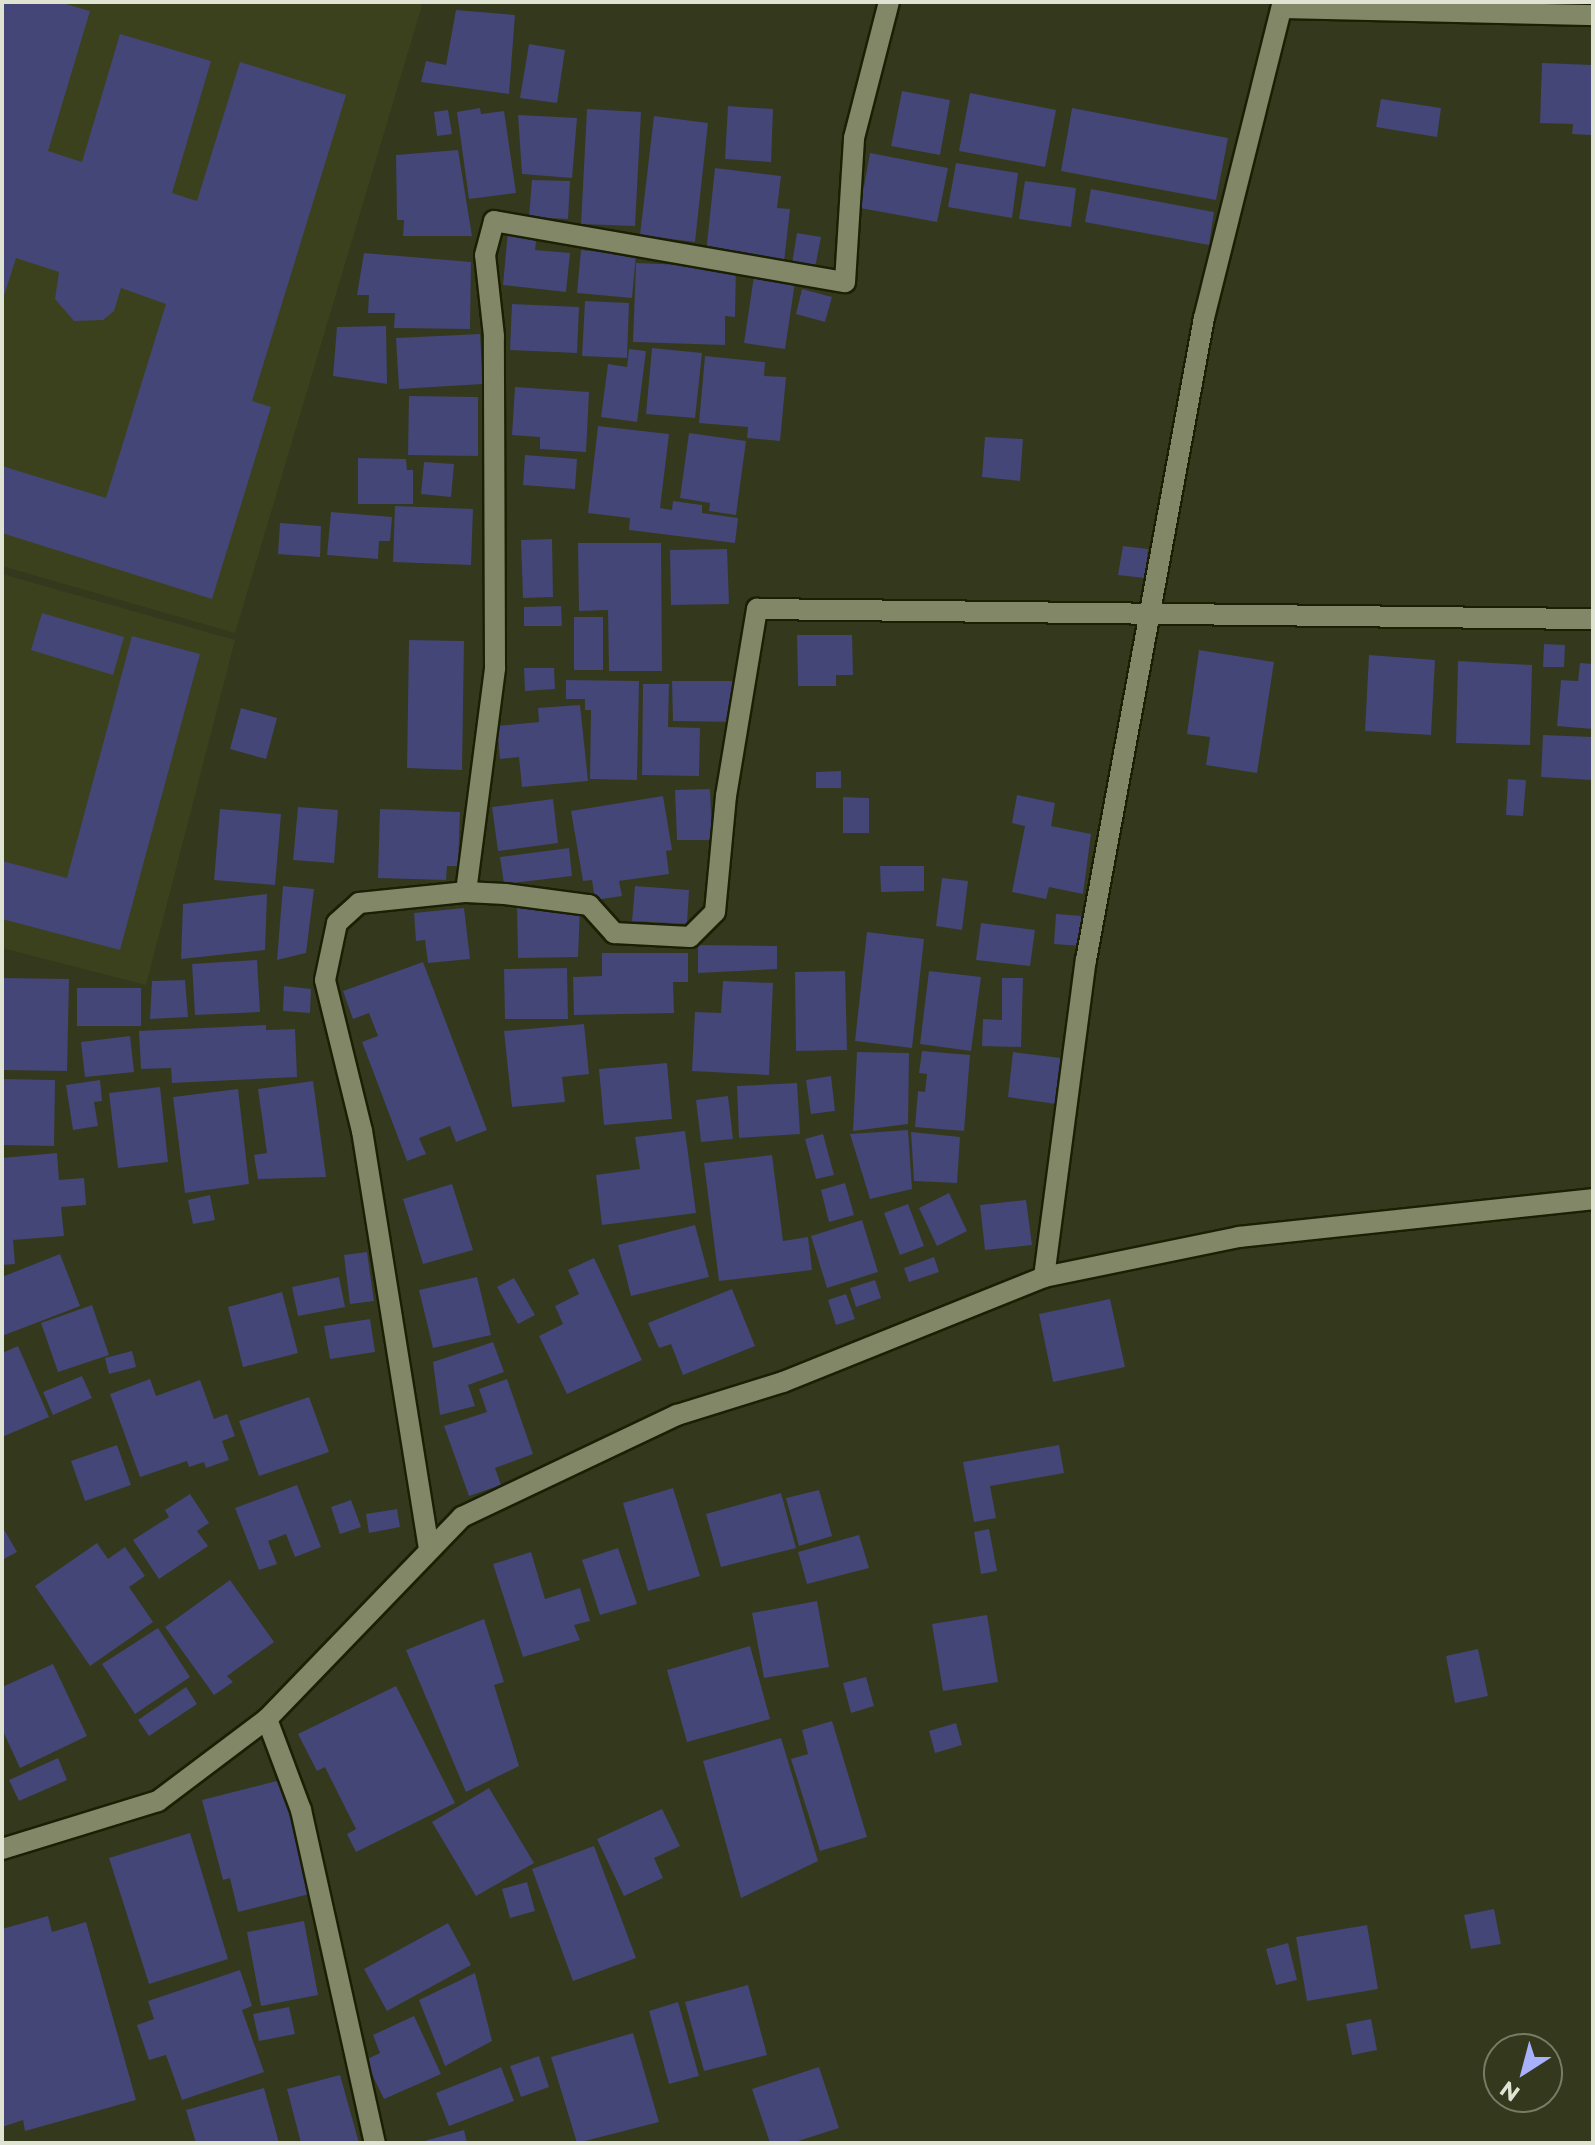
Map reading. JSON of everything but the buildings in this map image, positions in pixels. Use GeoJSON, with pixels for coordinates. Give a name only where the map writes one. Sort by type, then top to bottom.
{"type":"FeatureCollection","features":[{"type":"Feature","properties":{"kind":"street"},"geometry":{"type":"LineString","coordinates":[[466,892],[495,668],[494,336],[485,255],[494,221],[845,282],[854,138],[889,2]]}},
{"type":"Feature","properties":{"kind":"street"},"geometry":{"type":"LineString","coordinates":[[1044,1277],[1086,960],[1204,318],[1283,5],[1593,15]]}},
{"type":"Feature","properties":{"kind":"street"},"geometry":{"type":"LineString","coordinates":[[429,1549],[362,1131],[325,980],[337,923],[359,903],[466,892],[589,905],[614,933],[690,937],[715,912],[726,796],[757,609],[1593,619]]}},
{"type":"Feature","properties":{"kind":"street"},"geometry":{"type":"LineString","coordinates":[[2,1849],[158,1801],[267,1719],[462,1517],[677,1415],[783,1382],[1044,1277],[1239,1237],[1593,1199]]}},
{"type":"Feature","properties":{"kind":"street"},"geometry":{"type":"LineString","coordinates":[[267,1719],[301,1810],[375,2143]]}},
{"type":"Feature","properties":{"kind":"shaded area"},"geometry":{"type":"Polygon","coordinates":[[[2,2],[423,2],[235,633],[2,566],[2,2]]]}},
{"type":"Feature","properties":{"kind":"shaded area"},"geometry":{"type":"Polygon","coordinates":[[[2,574],[235,640],[146,985],[2,948],[2,574]]]}}]}
